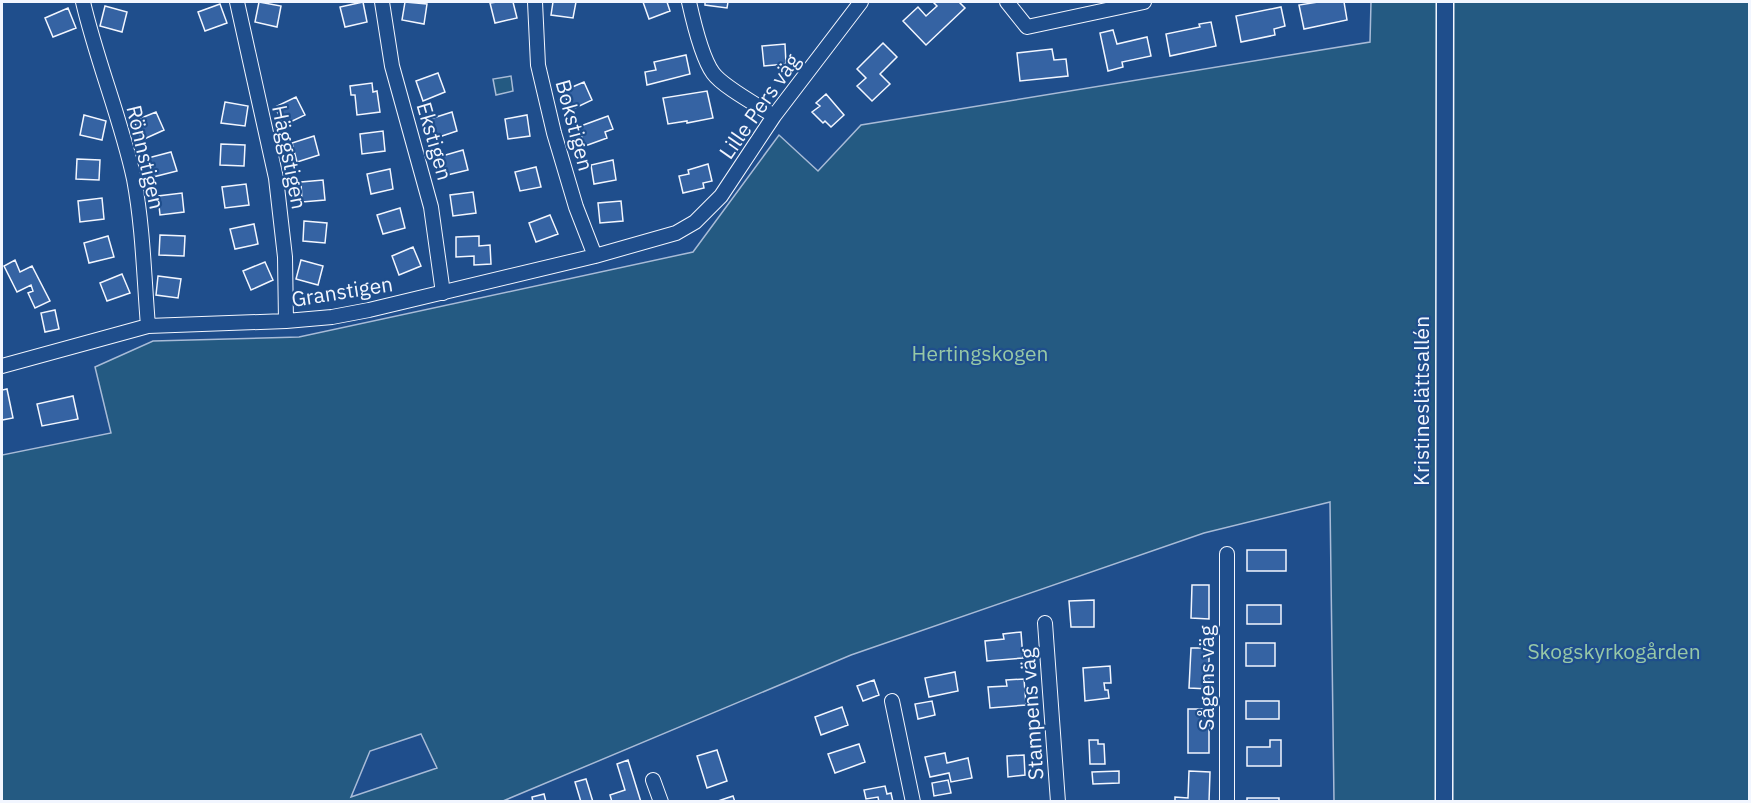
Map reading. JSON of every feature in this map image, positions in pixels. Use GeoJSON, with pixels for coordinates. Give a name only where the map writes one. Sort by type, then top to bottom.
{"type":"FeatureCollection","features":[{"type":"Feature","properties":{"kind":"street","name":"Rönnstigen"},"geometry":{"type":"LineString","coordinates":[[83,2],[134,181],[140,223],[148,326]]}},
{"type":"Feature","properties":{"kind":"street","name":"Häggstigen"},"geometry":{"type":"LineString","coordinates":[[237,2],[276,178],[285,256],[286,321]]}},
{"type":"Feature","properties":{"kind":"street","name":"Ekstigen"},"geometry":{"type":"LineString","coordinates":[[382,2],[392,66],[431,207],[443,293]]}},
{"type":"Feature","properties":{"kind":"street","name":"Bokstigen"},"geometry":{"type":"LineString","coordinates":[[536,2],[538,65],[554,133],[576,207],[595,256]]}},
{"type":"Feature","properties":{"kind":"street"},"geometry":{"type":"LineString","coordinates":[[689,2],[696,32],[712,73],[774,117]]}},
{"type":"Feature","properties":{"kind":"street","name":"Lille Pers väg"},"geometry":{"type":"LineString","coordinates":[[684,229],[695,222],[721,196],[774,117],[861,2]]}},
{"type":"Feature","properties":{"kind":"street"},"geometry":{"type":"LineString","coordinates":[[1007,2],[1027,27],[1144,2]]}},
{"type":"Feature","properties":{"kind":"street","name":"Kristineslättsallén"},"geometry":{"type":"LineString","coordinates":[[1444,801],[1445,2]]}},
{"type":"Feature","properties":{"kind":"street","name":"Granstigen"},"geometry":{"type":"LineString","coordinates":[[2,366],[148,326],[286,321],[350,314],[595,256],[684,229]]}},
{"type":"Feature","properties":{"kind":"street","name":"Sågens väg"},"geometry":{"type":"LineString","coordinates":[[1227,554],[1227,801]]}},
{"type":"Feature","properties":{"kind":"street","name":"Stampens väg"},"geometry":{"type":"LineString","coordinates":[[1045,623],[1058,801]]}},
{"type":"Feature","properties":{"kind":"street"},"geometry":{"type":"LineString","coordinates":[[892,701],[913,801]]}},
{"type":"Feature","properties":{"kind":"street"},"geometry":{"type":"LineString","coordinates":[[653,780],[661,801]]}},
{"type":"Feature","properties":{"kind":"green space","name":"Hertingskogen"},"geometry":{"type":"Polygon","coordinates":[[[1371,2],[1749,2],[1749,801],[1334,801],[1330,502],[1204,533],[851,655],[503,801],[2,802],[2,455],[111,433],[95,367],[153,341],[299,337],[693,252],[779,135],[818,171],[861,125],[1370,42],[1371,2]],[[421,734],[370,751],[351,797],[437,768],[421,734]]]}},
{"type":"Feature","properties":{"kind":"green space"},"geometry":{"type":"Polygon","coordinates":[[[511,76],[513,91],[496,95],[493,79],[511,76]]]}},
{"type":"Feature","properties":{"kind":"building"},"geometry":{"type":"Polygon","coordinates":[[[259,2],[281,6],[277,27],[255,22],[259,2]]]}},
{"type":"Feature","properties":{"kind":"building"},"geometry":{"type":"Polygon","coordinates":[[[363,2],[367,22],[345,27],[340,7],[363,2]]]}},
{"type":"Feature","properties":{"kind":"building"},"geometry":{"type":"Polygon","coordinates":[[[405,2],[427,4],[424,24],[402,20],[405,2]]]}},
{"type":"Feature","properties":{"kind":"building"},"geometry":{"type":"Polygon","coordinates":[[[513,2],[517,18],[495,23],[490,3],[513,2]]]}},
{"type":"Feature","properties":{"kind":"building"},"geometry":{"type":"Polygon","coordinates":[[[553,2],[576,2],[573,18],[551,15],[553,2]]]}},
{"type":"Feature","properties":{"kind":"building"},"geometry":{"type":"Polygon","coordinates":[[[643,2],[667,2],[670,11],[649,19],[643,2]]]}},
{"type":"Feature","properties":{"kind":"building"},"geometry":{"type":"Polygon","coordinates":[[[705,2],[728,2],[727,8],[705,5],[705,2]]]}},
{"type":"Feature","properties":{"kind":"building"},"geometry":{"type":"Polygon","coordinates":[[[933,2],[959,2],[965,8],[926,45],[903,21],[918,7],[926,16],[937,6],[933,2]]]}},
{"type":"Feature","properties":{"kind":"building"},"geometry":{"type":"Polygon","coordinates":[[[1344,2],[1347,20],[1304,29],[1299,5],[1344,2]]]}},
{"type":"Feature","properties":{"kind":"building"},"geometry":{"type":"Polygon","coordinates":[[[220,4],[227,23],[205,31],[198,12],[220,4]]]}},
{"type":"Feature","properties":{"kind":"building"},"geometry":{"type":"Polygon","coordinates":[[[105,6],[127,12],[122,32],[100,26],[105,6]]]}},
{"type":"Feature","properties":{"kind":"building"},"geometry":{"type":"Polygon","coordinates":[[[1281,7],[1285,26],[1274,29],[1275,35],[1241,42],[1236,16],[1281,7]]]}},
{"type":"Feature","properties":{"kind":"building"},"geometry":{"type":"Polygon","coordinates":[[[68,8],[76,28],[53,37],[45,18],[68,8]]]}},
{"type":"Feature","properties":{"kind":"building"},"geometry":{"type":"Polygon","coordinates":[[[1211,22],[1216,46],[1170,56],[1166,34],[1200,27],[1199,24],[1211,22]]]}},
{"type":"Feature","properties":{"kind":"building"},"geometry":{"type":"Polygon","coordinates":[[[1113,30],[1117,44],[1147,37],[1151,56],[1122,62],[1123,67],[1108,71],[1100,33],[1113,30]]]}},
{"type":"Feature","properties":{"kind":"building"},"geometry":{"type":"Polygon","coordinates":[[[883,43],[897,57],[880,74],[890,84],[872,101],[857,86],[866,78],[857,69],[883,43]]]}},
{"type":"Feature","properties":{"kind":"building"},"geometry":{"type":"Polygon","coordinates":[[[785,44],[786,64],[764,66],[762,46],[785,44]]]}},
{"type":"Feature","properties":{"kind":"building"},"geometry":{"type":"Polygon","coordinates":[[[1052,49],[1054,60],[1066,59],[1068,76],[1020,81],[1017,53],[1052,49]]]}},
{"type":"Feature","properties":{"kind":"building"},"geometry":{"type":"Polygon","coordinates":[[[686,55],[690,74],[647,85],[645,72],[656,70],[654,62],[686,55]]]}},
{"type":"Feature","properties":{"kind":"building"},"geometry":{"type":"Polygon","coordinates":[[[438,73],[445,92],[423,101],[416,81],[438,73]]]}},
{"type":"Feature","properties":{"kind":"building"},"geometry":{"type":"Polygon","coordinates":[[[584,82],[592,100],[571,110],[563,91],[584,82]]]}},
{"type":"Feature","properties":{"kind":"building"},"geometry":{"type":"Polygon","coordinates":[[[372,83],[373,92],[377,91],[380,112],[357,115],[355,95],[351,95],[350,86],[372,83]]]}},
{"type":"Feature","properties":{"kind":"building"},"geometry":{"type":"Polygon","coordinates":[[[707,91],[713,118],[668,124],[663,98],[707,91]]]}},
{"type":"Feature","properties":{"kind":"building"},"geometry":{"type":"Polygon","coordinates":[[[826,94],[844,115],[831,127],[825,121],[823,123],[812,112],[820,106],[816,103],[826,94]]]}},
{"type":"Feature","properties":{"kind":"building"},"geometry":{"type":"Polygon","coordinates":[[[296,97],[305,115],[284,125],[275,107],[296,97]]]}},
{"type":"Feature","properties":{"kind":"building"},"geometry":{"type":"Polygon","coordinates":[[[225,102],[248,106],[245,126],[221,123],[225,102]]]}},
{"type":"Feature","properties":{"kind":"building"},"geometry":{"type":"Polygon","coordinates":[[[156,112],[164,130],[142,140],[134,121],[156,112]]]}},
{"type":"Feature","properties":{"kind":"building"},"geometry":{"type":"Polygon","coordinates":[[[452,112],[457,131],[436,138],[430,119],[452,112]]]}},
{"type":"Feature","properties":{"kind":"building"},"geometry":{"type":"Polygon","coordinates":[[[84,115],[106,121],[102,140],[80,135],[84,115]]]}},
{"type":"Feature","properties":{"kind":"building"},"geometry":{"type":"Polygon","coordinates":[[[527,115],[530,136],[508,139],[505,119],[527,115]]]}},
{"type":"Feature","properties":{"kind":"building"},"geometry":{"type":"Polygon","coordinates":[[[608,116],[613,129],[605,132],[607,138],[585,146],[578,127],[608,116]]]}},
{"type":"Feature","properties":{"kind":"building"},"geometry":{"type":"Polygon","coordinates":[[[383,131],[385,151],[362,154],[360,134],[383,131]]]}},
{"type":"Feature","properties":{"kind":"building"},"geometry":{"type":"Polygon","coordinates":[[[314,136],[319,155],[297,162],[292,143],[314,136]]]}},
{"type":"Feature","properties":{"kind":"building"},"geometry":{"type":"Polygon","coordinates":[[[221,144],[245,145],[244,166],[220,165],[221,144]]]}},
{"type":"Feature","properties":{"kind":"building"},"geometry":{"type":"Polygon","coordinates":[[[463,150],[468,170],[447,175],[442,156],[463,150]]]}},
{"type":"Feature","properties":{"kind":"building"},"geometry":{"type":"Polygon","coordinates":[[[171,152],[177,171],[153,177],[148,158],[171,152]]]}},
{"type":"Feature","properties":{"kind":"building"},"geometry":{"type":"Polygon","coordinates":[[[77,159],[100,160],[99,180],[76,179],[77,159]]]}},
{"type":"Feature","properties":{"kind":"building"},"geometry":{"type":"Polygon","coordinates":[[[613,160],[616,180],[594,184],[591,165],[613,160]]]}},
{"type":"Feature","properties":{"kind":"building"},"geometry":{"type":"Polygon","coordinates":[[[708,164],[712,181],[703,183],[704,188],[683,193],[679,176],[689,174],[688,170],[708,164]]]}},
{"type":"Feature","properties":{"kind":"building"},"geometry":{"type":"Polygon","coordinates":[[[536,167],[541,187],[520,191],[515,172],[536,167]]]}},
{"type":"Feature","properties":{"kind":"building"},"geometry":{"type":"Polygon","coordinates":[[[390,169],[393,189],[371,194],[367,174],[390,169]]]}},
{"type":"Feature","properties":{"kind":"building"},"geometry":{"type":"Polygon","coordinates":[[[323,180],[325,200],[302,202],[301,182],[323,180]]]}},
{"type":"Feature","properties":{"kind":"building"},"geometry":{"type":"Polygon","coordinates":[[[246,184],[249,205],[225,208],[222,187],[246,184]]]}},
{"type":"Feature","properties":{"kind":"building"},"geometry":{"type":"Polygon","coordinates":[[[473,192],[476,213],[453,216],[450,195],[473,192]]]}},
{"type":"Feature","properties":{"kind":"building"},"geometry":{"type":"Polygon","coordinates":[[[182,193],[184,212],[160,215],[158,196],[182,193]]]}},
{"type":"Feature","properties":{"kind":"building"},"geometry":{"type":"Polygon","coordinates":[[[102,198],[104,219],[80,222],[78,201],[102,198]]]}},
{"type":"Feature","properties":{"kind":"building"},"geometry":{"type":"Polygon","coordinates":[[[621,201],[623,221],[600,223],[598,203],[621,201]]]}},
{"type":"Feature","properties":{"kind":"building"},"geometry":{"type":"Polygon","coordinates":[[[400,208],[405,228],[383,234],[377,215],[400,208]]]}},
{"type":"Feature","properties":{"kind":"building"},"geometry":{"type":"Polygon","coordinates":[[[550,215],[558,234],[536,242],[529,223],[550,215]]]}},
{"type":"Feature","properties":{"kind":"building"},"geometry":{"type":"Polygon","coordinates":[[[304,221],[327,223],[325,243],[303,241],[304,221]]]}},
{"type":"Feature","properties":{"kind":"building"},"geometry":{"type":"Polygon","coordinates":[[[254,224],[258,244],[235,249],[230,229],[254,224]]]}},
{"type":"Feature","properties":{"kind":"building"},"geometry":{"type":"Polygon","coordinates":[[[160,235],[185,236],[184,256],[159,255],[160,235]]]}},
{"type":"Feature","properties":{"kind":"building"},"geometry":{"type":"Polygon","coordinates":[[[108,236],[114,257],[89,263],[84,243],[108,236]]]}},
{"type":"Feature","properties":{"kind":"building"},"geometry":{"type":"Polygon","coordinates":[[[479,236],[479,246],[490,245],[491,264],[474,265],[474,256],[456,257],[456,237],[479,236]]]}},
{"type":"Feature","properties":{"kind":"building"},"geometry":{"type":"Polygon","coordinates":[[[413,247],[421,266],[399,275],[392,256],[413,247]]]}},
{"type":"Feature","properties":{"kind":"building"},"geometry":{"type":"Polygon","coordinates":[[[15,260],[20,272],[32,266],[50,301],[35,308],[28,293],[33,291],[31,285],[17,292],[4,266],[15,260]]]}},
{"type":"Feature","properties":{"kind":"building"},"geometry":{"type":"Polygon","coordinates":[[[301,260],[323,266],[318,285],[296,279],[301,260]]]}},
{"type":"Feature","properties":{"kind":"building"},"geometry":{"type":"Polygon","coordinates":[[[265,262],[273,280],[251,290],[243,271],[265,262]]]}},
{"type":"Feature","properties":{"kind":"building"},"geometry":{"type":"Polygon","coordinates":[[[122,274],[130,293],[107,301],[100,283],[122,274]]]}},
{"type":"Feature","properties":{"kind":"building"},"geometry":{"type":"Polygon","coordinates":[[[158,276],[181,279],[178,298],[156,295],[158,276]]]}},
{"type":"Feature","properties":{"kind":"building"},"geometry":{"type":"Polygon","coordinates":[[[55,310],[59,329],[45,332],[41,313],[55,310]]]}},
{"type":"Feature","properties":{"kind":"building"},"geometry":{"type":"Polygon","coordinates":[[[7,389],[13,418],[2,420],[2,390],[7,389]]]}},
{"type":"Feature","properties":{"kind":"building"},"geometry":{"type":"Polygon","coordinates":[[[73,396],[78,419],[42,426],[37,404],[73,396]]]}},
{"type":"Feature","properties":{"kind":"building"},"geometry":{"type":"Polygon","coordinates":[[[1247,550],[1286,550],[1286,571],[1247,571],[1247,550]]]}},
{"type":"Feature","properties":{"kind":"building"},"geometry":{"type":"Polygon","coordinates":[[[1192,585],[1209,585],[1209,619],[1191,618],[1192,585]]]}},
{"type":"Feature","properties":{"kind":"building"},"geometry":{"type":"Polygon","coordinates":[[[1094,600],[1094,627],[1071,627],[1069,601],[1094,600]]]}},
{"type":"Feature","properties":{"kind":"building"},"geometry":{"type":"Polygon","coordinates":[[[1247,605],[1281,605],[1281,624],[1247,624],[1247,605]]]}},
{"type":"Feature","properties":{"kind":"building"},"geometry":{"type":"Polygon","coordinates":[[[1021,632],[1023,658],[987,661],[985,641],[1004,639],[1003,634],[1021,632]]]}},
{"type":"Feature","properties":{"kind":"building"},"geometry":{"type":"Polygon","coordinates":[[[1246,643],[1275,643],[1275,666],[1246,666],[1246,643]]]}},
{"type":"Feature","properties":{"kind":"building"},"geometry":{"type":"Polygon","coordinates":[[[1191,648],[1209,648],[1209,689],[1189,688],[1191,648]]]}},
{"type":"Feature","properties":{"kind":"building"},"geometry":{"type":"Polygon","coordinates":[[[1110,666],[1111,683],[1104,683],[1109,698],[1085,701],[1083,668],[1110,666]]]}},
{"type":"Feature","properties":{"kind":"building"},"geometry":{"type":"Polygon","coordinates":[[[955,672],[958,691],[929,697],[925,678],[955,672]]]}},
{"type":"Feature","properties":{"kind":"building"},"geometry":{"type":"Polygon","coordinates":[[[1024,679],[1026,705],[990,708],[988,687],[1007,686],[1006,680],[1024,679]]]}},
{"type":"Feature","properties":{"kind":"building"},"geometry":{"type":"Polygon","coordinates":[[[874,680],[879,695],[863,701],[857,686],[874,680]]]}},
{"type":"Feature","properties":{"kind":"building"},"geometry":{"type":"Polygon","coordinates":[[[932,701],[935,715],[918,719],[915,704],[932,701]]]}},
{"type":"Feature","properties":{"kind":"building"},"geometry":{"type":"Polygon","coordinates":[[[1246,701],[1279,701],[1279,719],[1246,719],[1246,701]]]}},
{"type":"Feature","properties":{"kind":"building"},"geometry":{"type":"Polygon","coordinates":[[[842,707],[848,725],[821,735],[815,717],[842,707]]]}},
{"type":"Feature","properties":{"kind":"building"},"geometry":{"type":"Polygon","coordinates":[[[1188,709],[1209,709],[1209,753],[1188,753],[1188,709]]]}},
{"type":"Feature","properties":{"kind":"building"},"geometry":{"type":"Polygon","coordinates":[[[1089,740],[1098,740],[1098,744],[1104,744],[1105,764],[1090,764],[1089,740]]]}},
{"type":"Feature","properties":{"kind":"building"},"geometry":{"type":"Polygon","coordinates":[[[1270,740],[1281,740],[1281,766],[1247,766],[1247,747],[1270,747],[1270,740]]]}},
{"type":"Feature","properties":{"kind":"building"},"geometry":{"type":"Polygon","coordinates":[[[859,744],[865,762],[835,773],[828,754],[859,744]]]}},
{"type":"Feature","properties":{"kind":"building"},"geometry":{"type":"Polygon","coordinates":[[[717,750],[727,781],[707,788],[697,756],[717,750]]]}},
{"type":"Feature","properties":{"kind":"building"},"geometry":{"type":"Polygon","coordinates":[[[945,753],[947,763],[968,758],[972,778],[951,782],[949,773],[930,777],[925,757],[945,753]]]}},
{"type":"Feature","properties":{"kind":"building"},"geometry":{"type":"Polygon","coordinates":[[[1024,755],[1025,775],[1008,777],[1007,756],[1024,755]]]}},
{"type":"Feature","properties":{"kind":"building"},"geometry":{"type":"Polygon","coordinates":[[[628,760],[641,802],[612,802],[610,795],[625,790],[617,764],[628,760]]]}},
{"type":"Feature","properties":{"kind":"building"},"geometry":{"type":"Polygon","coordinates":[[[1119,771],[1119,783],[1093,784],[1092,772],[1119,771]]]}},
{"type":"Feature","properties":{"kind":"building"},"geometry":{"type":"Polygon","coordinates":[[[1189,771],[1210,772],[1209,802],[1175,802],[1175,797],[1188,798],[1189,771]]]}},
{"type":"Feature","properties":{"kind":"building"},"geometry":{"type":"Polygon","coordinates":[[[586,779],[593,802],[581,802],[575,782],[586,779]]]}},
{"type":"Feature","properties":{"kind":"building"},"geometry":{"type":"Polygon","coordinates":[[[948,780],[951,793],[934,796],[932,783],[948,780]]]}},
{"type":"Feature","properties":{"kind":"building"},"geometry":{"type":"Polygon","coordinates":[[[885,786],[887,794],[891,793],[893,802],[879,802],[878,797],[866,799],[864,790],[885,786]]]}},
{"type":"Feature","properties":{"kind":"building"},"geometry":{"type":"Polygon","coordinates":[[[544,794],[546,802],[533,802],[532,797],[544,794]]]}},
{"type":"Feature","properties":{"kind":"building"},"geometry":{"type":"Polygon","coordinates":[[[733,796],[735,802],[715,802],[733,796]]]}},
{"type":"Feature","properties":{"kind":"building"},"geometry":{"type":"Polygon","coordinates":[[[1247,798],[1279,798],[1279,802],[1247,802],[1247,798]]]}},
{"type":"Feature","properties":{"kind":"park label","name":"Skogskyrkogården"},"geometry":{"type":"Point","coordinates":[1614,651]}}]}
